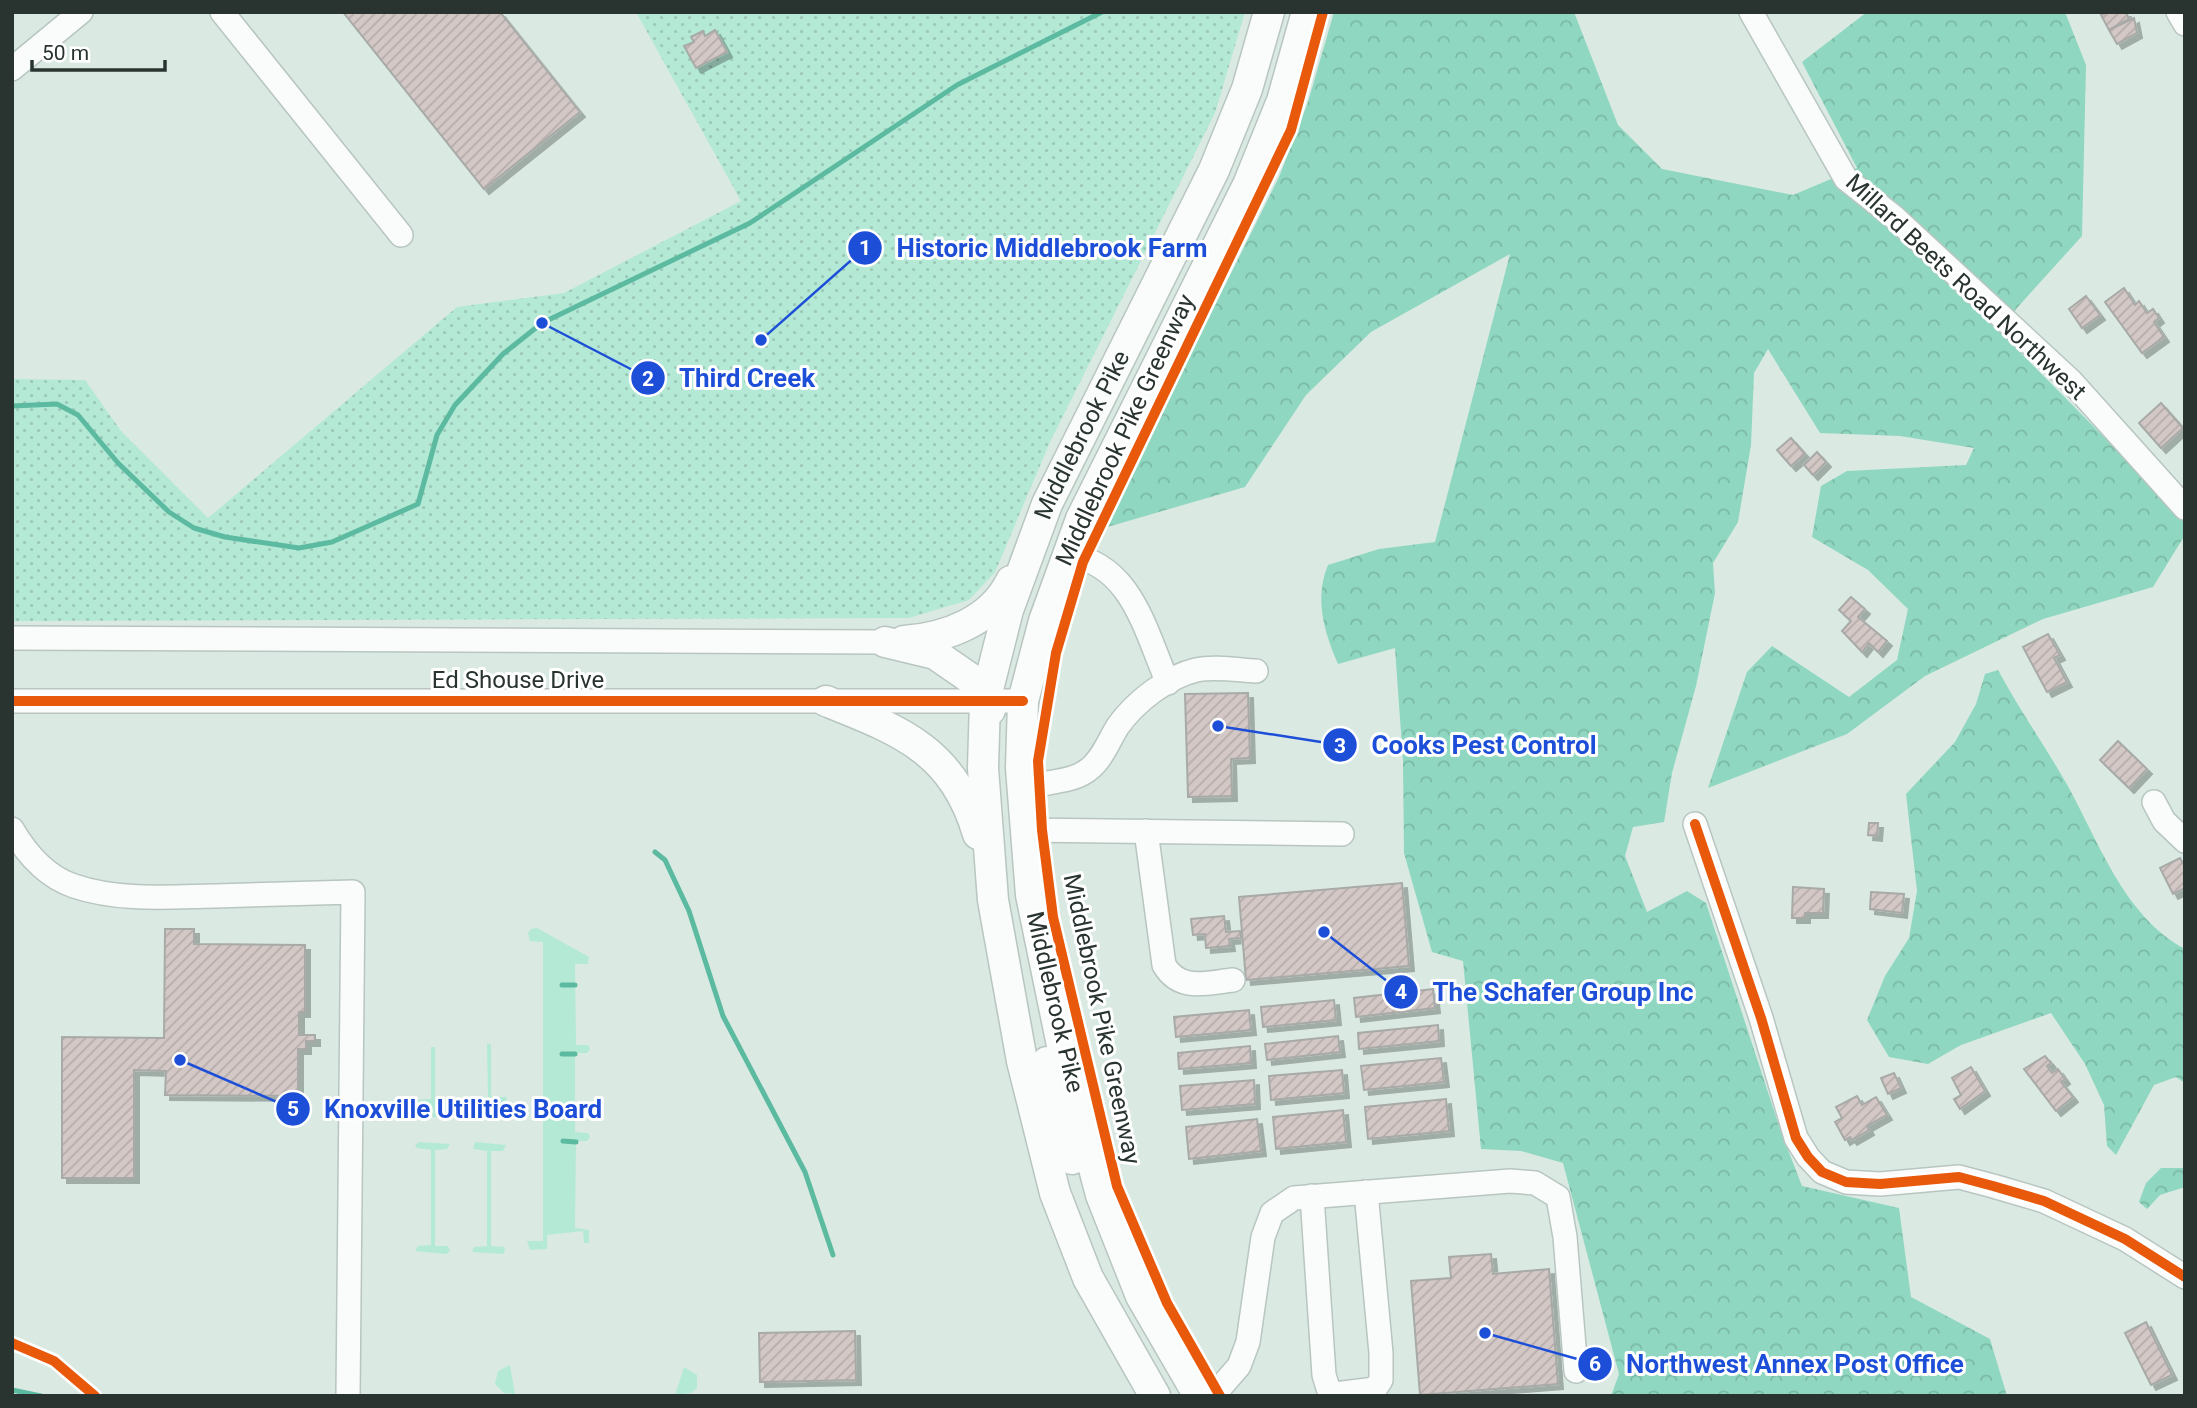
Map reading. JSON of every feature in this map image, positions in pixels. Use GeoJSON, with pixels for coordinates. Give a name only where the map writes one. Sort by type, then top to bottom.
{"type":"FeatureCollection","features":[{"type":"Feature","properties":{"kind":"main road","name":"Middlebrook Pike"},"geometry":{"type":"LineString","coordinates":[[1155,1396],[1088,1278],[1055,1193],[1022,1061],[992,885],[983,768],[985,701],[1008,610],[1047,505],[1214,170],[1247,89],[1269,12]]}},
{"type":"Feature","properties":{"kind":"main road","name":"Middlebrook Pike"},"geometry":{"type":"LineString","coordinates":[[1199,1396],[1141,1296],[1101,1195],[1065,1055],[1031,895],[1023,792],[1023,701],[1044,621],[1081,520],[1248,185],[1282,101],[1307,12]]}},
{"type":"Feature","properties":{"kind":"main road"},"geometry":{"type":"LineString","coordinates":[[885,642],[928,639],[967,626],[1005,593],[1047,505]]}},
{"type":"Feature","properties":{"kind":"main road"},"geometry":{"type":"LineString","coordinates":[[885,642],[935,654],[977,682],[998,724],[1004,764],[1013,904],[1057,1111],[1084,1199],[1141,1296]]}},
{"type":"Feature","properties":{"kind":"main road"},"geometry":{"type":"LineString","coordinates":[[826,701],[891,727],[921,746],[946,770],[968,802],[992,885]]}},
{"type":"Feature","properties":{"kind":"street"},"geometry":{"type":"LineString","coordinates":[[12,69],[81,12]]}},
{"type":"Feature","properties":{"kind":"street"},"geometry":{"type":"LineString","coordinates":[[222,12],[401,235]]}},
{"type":"Feature","properties":{"kind":"street","name":"Millard Beets Road Northwest"},"geometry":{"type":"LineString","coordinates":[[1751,12],[1846,179],[1894,217],[2071,381],[2185,508]]}},
{"type":"Feature","properties":{"kind":"street"},"geometry":{"type":"LineString","coordinates":[[2178,12],[2185,24]]}},
{"type":"Feature","properties":{"kind":"street"},"geometry":{"type":"LineString","coordinates":[[1068,555],[1085,557],[1113,573],[1129,594],[1168,683]]}},
{"type":"Feature","properties":{"kind":"street","name":"Ed Shouse Drive"},"geometry":{"type":"LineString","coordinates":[[12,638],[885,642]]}},
{"type":"Feature","properties":{"kind":"street"},"geometry":{"type":"LineString","coordinates":[[1023,792],[1033,785],[1073,779],[1089,770],[1099,759],[1124,717],[1168,683],[1197,670],[1256,671]]}},
{"type":"Feature","properties":{"kind":"street","name":"Ed Shouse Drive"},"geometry":{"type":"LineString","coordinates":[[12,701],[1023,701]]}},
{"type":"Feature","properties":{"kind":"street"},"geometry":{"type":"LineString","coordinates":[[2154,802],[2164,821],[2185,841]]}},
{"type":"Feature","properties":{"kind":"street"},"geometry":{"type":"LineString","coordinates":[[1695,824],[1761,1018],[1796,1138],[1822,1172],[1846,1182],[1880,1184],[1959,1177],[1993,1185],[2044,1201],[2124,1239],[2185,1278]]}},
{"type":"Feature","properties":{"kind":"street"},"geometry":{"type":"LineString","coordinates":[[12,829],[24,849],[42,867],[72,886],[106,894],[154,898],[353,892],[348,1396]]}},
{"type":"Feature","properties":{"kind":"street"},"geometry":{"type":"LineString","coordinates":[[1025,830],[1342,834]]}},
{"type":"Feature","properties":{"kind":"street"},"geometry":{"type":"LineString","coordinates":[[1146,831],[1159,951],[1164,965],[1177,982],[1191,985],[1233,980]]}},
{"type":"Feature","properties":{"kind":"street"},"geometry":{"type":"LineString","coordinates":[[1213,1396],[1239,1366],[1248,1342],[1263,1237],[1272,1213],[1294,1198],[1510,1181],[1535,1183],[1558,1197],[1565,1237],[1576,1371]]}},
{"type":"Feature","properties":{"kind":"street"},"geometry":{"type":"LineString","coordinates":[[1312,1196],[1324,1375],[1328,1388],[1335,1394],[1361,1393],[1375,1389],[1381,1380],[1366,1192]]}},
{"type":"Feature","properties":{"kind":"green space"},"geometry":{"type":"Polygon","coordinates":[[[636,12],[1245,12],[1215,113],[1050,442],[995,572],[969,600],[909,618],[12,621],[12,379],[85,380],[121,431],[208,518],[457,307],[564,293],[741,201],[636,12]]]}},
{"type":"Feature","properties":{"kind":"green space"},"geometry":{"type":"Polygon","coordinates":[[[1334,12],[1574,12],[1618,125],[1662,169],[1793,195],[1857,168],[1802,62],[1867,12],[2065,12],[2086,65],[2082,236],[2016,309],[2004,336],[2185,519],[2185,535],[2153,587],[2043,619],[1925,676],[1847,734],[1708,788],[1747,672],[1772,646],[1849,697],[1897,660],[1908,609],[1868,570],[1812,537],[1821,486],[1847,471],[1966,465],[1974,448],[1900,436],[1820,433],[1768,349],[1754,373],[1751,445],[1738,522],[1713,563],[1715,593],[1696,686],[1672,773],[1664,822],[1633,827],[1625,856],[1647,912],[1687,891],[1706,903],[1780,1129],[1802,1186],[1899,1208],[1911,1297],[1990,1339],[2007,1396],[1611,1396],[1619,1374],[1563,1163],[1521,1151],[1481,1149],[1463,961],[1432,952],[1404,853],[1403,761],[1395,648],[1338,664],[1325,627],[1321,602],[1328,565],[1379,549],[1435,542],[1510,254],[1371,332],[1306,395],[1245,487],[1104,528],[1279,177],[1308,102],[1334,12]]]}},
{"type":"Feature","properties":{"kind":"green space"},"geometry":{"type":"Polygon","coordinates":[[[1998,670],[2065,781],[2128,897],[2163,935],[2185,949],[2185,1083],[2176,1077],[2154,1085],[2116,1155],[2107,1146],[2104,1105],[2085,1064],[2051,1013],[1961,1045],[1928,1064],[1889,1057],[1867,1020],[1885,976],[1909,938],[1917,891],[1906,794],[1955,742],[1976,704],[1985,674],[1998,670]]]}},
{"type":"Feature","properties":{"kind":"green space"},"geometry":{"type":"Polygon","coordinates":[[[537,928],[589,957],[588,964],[575,964],[576,1045],[588,1045],[590,1049],[587,1053],[575,1053],[575,1132],[588,1133],[590,1137],[587,1141],[576,1141],[575,1228],[589,1230],[589,1243],[584,1243],[583,1231],[547,1235],[547,1249],[530,1250],[527,1241],[543,1241],[543,942],[530,941],[528,933],[537,928]]]}},
{"type":"Feature","properties":{"kind":"green space"},"geometry":{"type":"Polygon","coordinates":[[[487,1044],[491,1044],[491,1097],[507,1097],[503,1110],[494,1115],[479,1112],[471,1097],[488,1097],[487,1044]]]}},
{"type":"Feature","properties":{"kind":"green space"},"geometry":{"type":"Polygon","coordinates":[[[431,1047],[435,1047],[435,1099],[451,1100],[447,1113],[438,1118],[422,1115],[415,1100],[431,1099],[431,1047]]]}},
{"type":"Feature","properties":{"kind":"green space"},"geometry":{"type":"Polygon","coordinates":[[[419,1142],[450,1144],[447,1149],[435,1150],[435,1246],[448,1246],[450,1251],[446,1254],[415,1251],[418,1246],[431,1245],[431,1150],[417,1148],[415,1145],[419,1142]]]}},
{"type":"Feature","properties":{"kind":"green space"},"geometry":{"type":"Polygon","coordinates":[[[475,1142],[506,1145],[503,1151],[491,1151],[491,1246],[505,1247],[504,1254],[472,1252],[474,1247],[487,1246],[487,1151],[473,1149],[475,1142]]]}},
{"type":"Feature","properties":{"kind":"green space"},"geometry":{"type":"Polygon","coordinates":[[[2161,1168],[2185,1168],[2185,1187],[2160,1195],[2147,1209],[2139,1202],[2146,1183],[2161,1168]]]}},
{"type":"Feature","properties":{"kind":"green space"},"geometry":{"type":"Polygon","coordinates":[[[510,1365],[515,1394],[504,1393],[495,1384],[498,1371],[510,1365]]]}},
{"type":"Feature","properties":{"kind":"green space"},"geometry":{"type":"Polygon","coordinates":[[[684,1367],[697,1375],[697,1388],[691,1393],[675,1395],[684,1367]]]}},
{"type":"Feature","properties":{"kind":"building"},"geometry":{"type":"Polygon","coordinates":[[[343,12],[500,12],[580,112],[484,189],[343,12]]]}},
{"type":"Feature","properties":{"kind":"building"},"geometry":{"type":"Polygon","coordinates":[[[2107,12],[2126,12],[2129,19],[2109,30],[2101,15],[2107,12]]]}},
{"type":"Feature","properties":{"kind":"building"},"geometry":{"type":"Polygon","coordinates":[[[2134,18],[2137,33],[2117,44],[2109,30],[2134,18]]]}},
{"type":"Feature","properties":{"kind":"building"},"geometry":{"type":"Polygon","coordinates":[[[715,30],[727,52],[696,68],[684,46],[694,42],[691,37],[703,31],[705,36],[715,30]]]}},
{"type":"Feature","properties":{"kind":"building"},"geometry":{"type":"Polygon","coordinates":[[[2124,288],[2135,305],[2139,301],[2147,313],[2153,309],[2159,318],[2154,322],[2164,337],[2142,353],[2105,302],[2124,288]]]}},
{"type":"Feature","properties":{"kind":"building"},"geometry":{"type":"Polygon","coordinates":[[[2086,296],[2100,315],[2082,328],[2069,309],[2086,296]]]}},
{"type":"Feature","properties":{"kind":"building"},"geometry":{"type":"Polygon","coordinates":[[[2161,403],[2183,428],[2161,448],[2139,423],[2161,403]]]}},
{"type":"Feature","properties":{"kind":"building"},"geometry":{"type":"Polygon","coordinates":[[[1791,438],[1805,454],[1791,466],[1777,450],[1791,438]]]}},
{"type":"Feature","properties":{"kind":"building"},"geometry":{"type":"Polygon","coordinates":[[[1817,452],[1826,462],[1813,475],[1804,465],[1817,452]]]}},
{"type":"Feature","properties":{"kind":"building"},"geometry":{"type":"Polygon","coordinates":[[[1851,597],[1865,609],[1858,617],[1887,641],[1878,652],[1869,643],[1862,652],[1842,631],[1851,621],[1839,610],[1851,597]]]}},
{"type":"Feature","properties":{"kind":"building"},"geometry":{"type":"Polygon","coordinates":[[[2048,634],[2060,655],[2054,658],[2067,682],[2047,692],[2023,647],[2048,634]]]}},
{"type":"Feature","properties":{"kind":"building"},"geometry":{"type":"Polygon","coordinates":[[[1248,693],[1250,758],[1231,759],[1232,796],[1188,797],[1185,694],[1248,693]]]}},
{"type":"Feature","properties":{"kind":"building"},"geometry":{"type":"Polygon","coordinates":[[[2118,741],[2147,769],[2129,788],[2100,760],[2118,741]]]}},
{"type":"Feature","properties":{"kind":"building"},"geometry":{"type":"Polygon","coordinates":[[[1869,823],[1878,823],[1877,836],[1868,835],[1869,823]]]}},
{"type":"Feature","properties":{"kind":"building"},"geometry":{"type":"Polygon","coordinates":[[[2180,858],[2185,867],[2185,888],[2173,894],[2160,868],[2180,858]]]}},
{"type":"Feature","properties":{"kind":"building"},"geometry":{"type":"Polygon","coordinates":[[[1402,883],[1409,966],[1246,980],[1239,897],[1402,883]]]}},
{"type":"Feature","properties":{"kind":"building"},"geometry":{"type":"Polygon","coordinates":[[[1793,887],[1824,889],[1823,913],[1805,913],[1805,918],[1792,918],[1793,887]]]}},
{"type":"Feature","properties":{"kind":"building"},"geometry":{"type":"Polygon","coordinates":[[[1871,892],[1904,894],[1902,913],[1870,909],[1871,892]]]}},
{"type":"Feature","properties":{"kind":"building"},"geometry":{"type":"Polygon","coordinates":[[[1224,916],[1226,932],[1240,931],[1241,938],[1229,939],[1230,946],[1206,948],[1205,934],[1193,935],[1191,919],[1224,916]]]}},
{"type":"Feature","properties":{"kind":"building"},"geometry":{"type":"Polygon","coordinates":[[[165,929],[194,929],[194,944],[305,945],[305,1012],[299,1012],[299,1035],[315,1035],[315,1041],[306,1041],[306,1049],[298,1049],[298,1096],[165,1095],[166,1071],[134,1070],[134,1178],[62,1178],[62,1037],[164,1038],[165,929]]]}},
{"type":"Feature","properties":{"kind":"building"},"geometry":{"type":"Polygon","coordinates":[[[1433,989],[1435,1008],[1356,1017],[1354,998],[1433,989]]]}},
{"type":"Feature","properties":{"kind":"building"},"geometry":{"type":"Polygon","coordinates":[[[1334,1000],[1336,1020],[1263,1027],[1261,1007],[1334,1000]]]}},
{"type":"Feature","properties":{"kind":"building"},"geometry":{"type":"Polygon","coordinates":[[[1249,1010],[1251,1030],[1176,1037],[1174,1017],[1249,1010]]]}},
{"type":"Feature","properties":{"kind":"building"},"geometry":{"type":"Polygon","coordinates":[[[1438,1025],[1439,1041],[1359,1049],[1358,1033],[1438,1025]]]}},
{"type":"Feature","properties":{"kind":"building"},"geometry":{"type":"Polygon","coordinates":[[[1338,1036],[1340,1052],[1267,1060],[1265,1044],[1338,1036]]]}},
{"type":"Feature","properties":{"kind":"building"},"geometry":{"type":"Polygon","coordinates":[[[1250,1046],[1251,1063],[1179,1069],[1178,1053],[1250,1046]]]}},
{"type":"Feature","properties":{"kind":"building"},"geometry":{"type":"Polygon","coordinates":[[[2045,1056],[2051,1063],[2047,1066],[2052,1073],[2058,1069],[2065,1079],[2061,1082],[2073,1097],[2056,1111],[2024,1069],[2045,1056]]]}},
{"type":"Feature","properties":{"kind":"building"},"geometry":{"type":"Polygon","coordinates":[[[1441,1058],[1444,1082],[1364,1090],[1361,1066],[1441,1058]]]}},
{"type":"Feature","properties":{"kind":"building"},"geometry":{"type":"Polygon","coordinates":[[[1971,1067],[1985,1091],[1960,1109],[1954,1099],[1961,1095],[1952,1078],[1971,1067]]]}},
{"type":"Feature","properties":{"kind":"building"},"geometry":{"type":"Polygon","coordinates":[[[1342,1070],[1344,1093],[1271,1100],[1269,1076],[1342,1070]]]}},
{"type":"Feature","properties":{"kind":"building"},"geometry":{"type":"Polygon","coordinates":[[[1894,1073],[1901,1088],[1888,1094],[1881,1078],[1894,1073]]]}},
{"type":"Feature","properties":{"kind":"building"},"geometry":{"type":"Polygon","coordinates":[[[1254,1080],[1255,1104],[1182,1110],[1180,1086],[1254,1080]]]}},
{"type":"Feature","properties":{"kind":"building"},"geometry":{"type":"Polygon","coordinates":[[[1857,1096],[1862,1105],[1876,1097],[1887,1115],[1867,1126],[1869,1130],[1852,1140],[1850,1137],[1845,1140],[1835,1122],[1842,1118],[1836,1107],[1857,1096]]]}},
{"type":"Feature","properties":{"kind":"building"},"geometry":{"type":"Polygon","coordinates":[[[1446,1099],[1449,1131],[1368,1139],[1365,1107],[1446,1099]]]}},
{"type":"Feature","properties":{"kind":"building"},"geometry":{"type":"Polygon","coordinates":[[[1343,1110],[1346,1142],[1276,1149],[1273,1117],[1343,1110]]]}},
{"type":"Feature","properties":{"kind":"building"},"geometry":{"type":"Polygon","coordinates":[[[1257,1119],[1261,1151],[1189,1159],[1186,1127],[1257,1119]]]}},
{"type":"Feature","properties":{"kind":"building"},"geometry":{"type":"Polygon","coordinates":[[[1491,1254],[1493,1274],[1549,1269],[1558,1384],[1420,1395],[1411,1281],[1451,1278],[1449,1257],[1491,1254]]]}},
{"type":"Feature","properties":{"kind":"building"},"geometry":{"type":"Polygon","coordinates":[[[2146,1322],[2172,1375],[2151,1385],[2125,1333],[2146,1322]]]}},
{"type":"Feature","properties":{"kind":"building"},"geometry":{"type":"Polygon","coordinates":[[[855,1331],[856,1380],[760,1382],[759,1333],[855,1331]]]}},
{"type":"Feature","properties":{"kind":"waterway"},"geometry":{"type":"LineString","coordinates":[[12,406],[57,404],[78,415],[118,463],[169,512],[194,528],[225,537],[299,548],[332,542],[418,504],[437,435],[455,405],[503,354],[542,323],[750,223],[957,85],[1102,12]]}},
{"type":"Feature","properties":{"kind":"waterway"},"geometry":{"type":"LineString","coordinates":[[655,852],[665,860],[689,911],[723,1016],[805,1172],[833,1255]]}},
{"type":"Feature","properties":{"kind":"waterway"},"geometry":{"type":"LineString","coordinates":[[562,985],[575,985]]}},
{"type":"Feature","properties":{"kind":"waterway"},"geometry":{"type":"LineString","coordinates":[[562,1054],[575,1054]]}},
{"type":"Feature","properties":{"kind":"waterway"},"geometry":{"type":"LineString","coordinates":[[563,1141],[576,1142]]}},
{"type":"Feature","properties":{"kind":"waterway"},"geometry":{"type":"LineString","coordinates":[[12,1390],[41,1396]]}},
{"type":"Feature","properties":{"kind":"cycle path","name":"Middlebrook Pike Greenway"},"geometry":{"type":"LineString","coordinates":[[1220,1396],[1167,1303],[1117,1186],[1053,917],[1042,830],[1038,761],[1056,653],[1083,562],[1291,130],[1323,12]]}},
{"type":"Feature","properties":{"kind":"cycle path"},"geometry":{"type":"LineString","coordinates":[[12,701],[1023,701]]}},
{"type":"Feature","properties":{"kind":"cycle path"},"geometry":{"type":"LineString","coordinates":[[1695,824],[1761,1018],[1796,1138],[1822,1172],[1846,1182],[1880,1184],[1959,1177],[1993,1186],[2044,1201],[2125,1239],[2185,1277]]}},
{"type":"Feature","properties":{"kind":"cycle path"},"geometry":{"type":"LineString","coordinates":[[12,1343],[54,1361],[95,1396]]}},
{"type":"Feature","properties":{"kind":"place","name":"Third Creek"},"geometry":{"type":"Point","coordinates":[542,323]}},
{"type":"Feature","properties":{"kind":"place","name":"Historic Middlebrook Farm"},"geometry":{"type":"Point","coordinates":[761,340]}},
{"type":"Feature","properties":{"kind":"place","name":"Cooks Pest Control"},"geometry":{"type":"Point","coordinates":[1218,726]}},
{"type":"Feature","properties":{"kind":"place","name":"The Schafer Group Inc"},"geometry":{"type":"Point","coordinates":[1324,932]}},
{"type":"Feature","properties":{"kind":"place","name":"Knoxville Utilities Board"},"geometry":{"type":"Point","coordinates":[180,1060]}},
{"type":"Feature","properties":{"kind":"place","name":"Northwest Annex Post Office"},"geometry":{"type":"Point","coordinates":[1485,1333]}}]}
